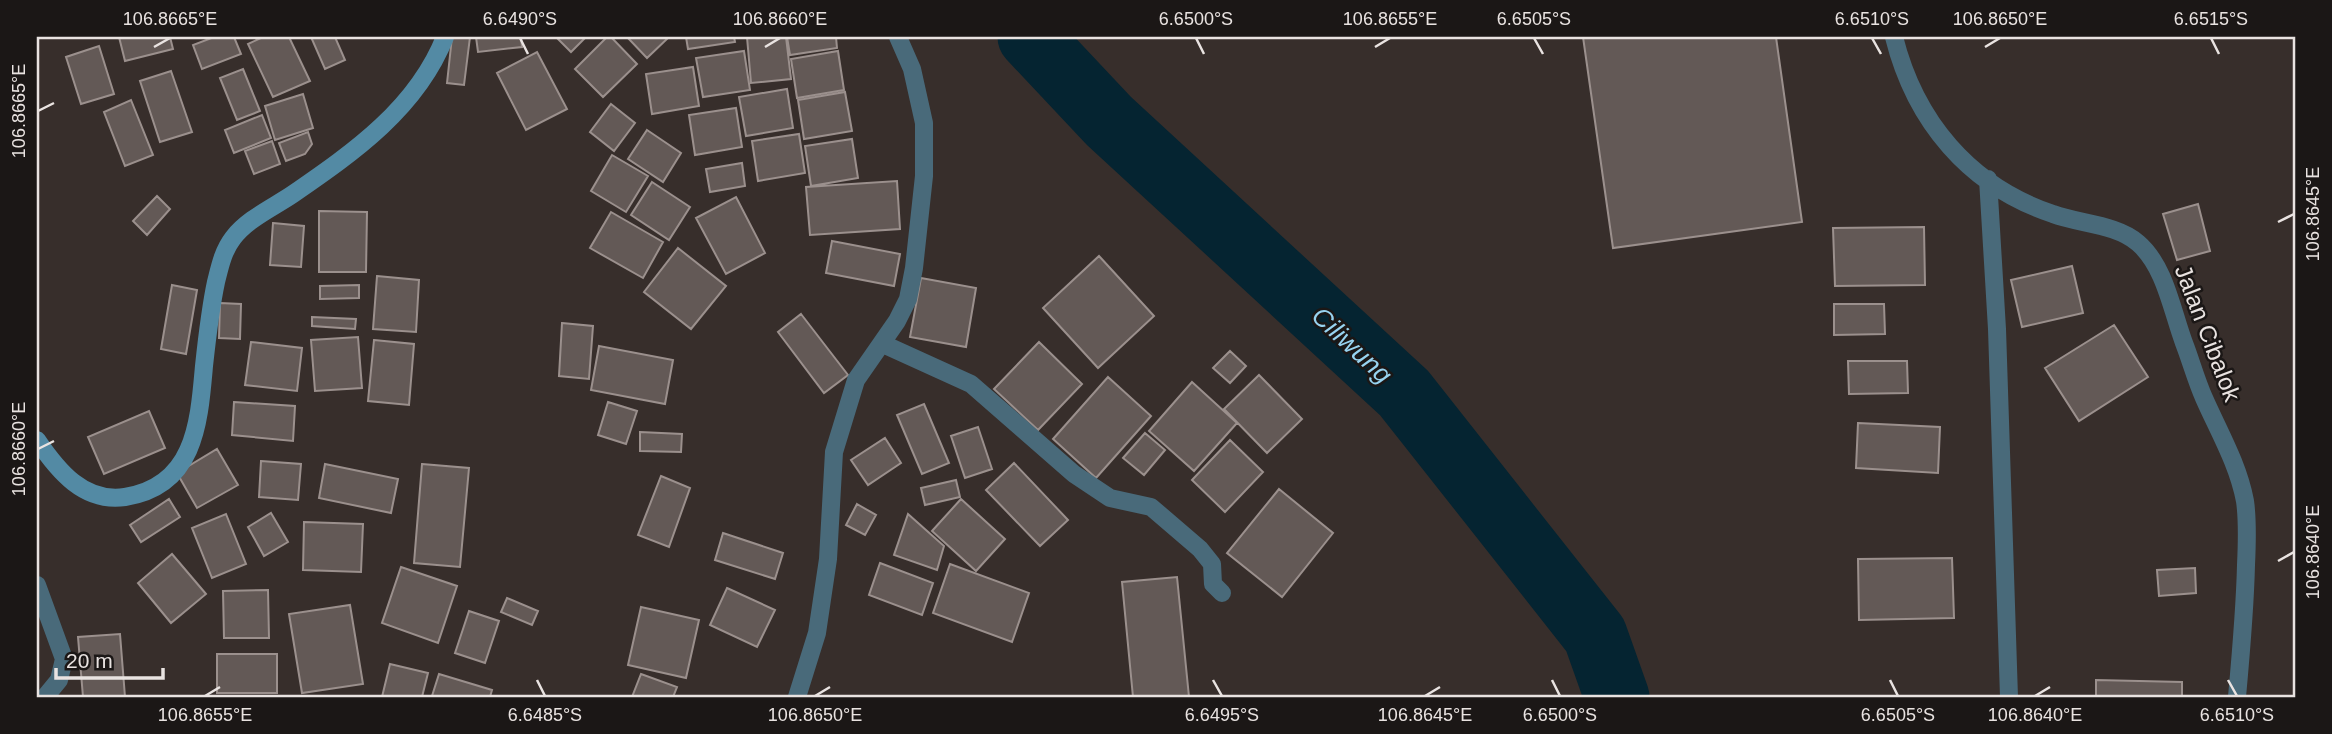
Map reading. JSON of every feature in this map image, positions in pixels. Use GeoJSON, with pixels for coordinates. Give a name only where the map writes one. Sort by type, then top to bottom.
{"type":"FeatureCollection","features":[{"type":"Feature","properties":{"kind":"main road"},"geometry":{"type":"LineString","coordinates":[[37,440],[72,482],[101,497],[134,495],[148,491],[166,480],[192,444],[199,422],[210,309],[226,248],[242,228],[355,148],[400,109],[435,62],[445,37]]}},
{"type":"Feature","properties":{"kind":"street"},"geometry":{"type":"LineString","coordinates":[[797,697],[817,633],[825,583],[834,452],[856,380],[883,344],[908,299],[914,268],[924,176],[924,123],[912,69],[898,37]]}},
{"type":"Feature","properties":{"kind":"street","name":"Jalan Cibalok"},"geometry":{"type":"LineString","coordinates":[[1894,37],[1900,61],[1923,112],[1949,146],[1988,179],[2034,207],[2129,236],[2148,254],[2160,276],[2197,380],[2236,470],[2245,503],[2246,573],[2237,697]]}},
{"type":"Feature","properties":{"kind":"street"},"geometry":{"type":"LineString","coordinates":[[1988,179],[1997,329],[2009,697]]}},
{"type":"Feature","properties":{"kind":"street"},"geometry":{"type":"LineString","coordinates":[[883,344],[971,384],[1074,474],[1110,498],[1151,507],[1200,549],[1212,564],[1213,584],[1222,593]]}},
{"type":"Feature","properties":{"kind":"street"},"geometry":{"type":"LineString","coordinates":[[37,585],[64,659],[59,680],[45,697]]}},
{"type":"Feature","properties":{"kind":"building"},"geometry":{"type":"Polygon","coordinates":[[[119,37],[170,37],[173,49],[125,61],[119,37]]]}},
{"type":"Feature","properties":{"kind":"building"},"geometry":{"type":"Polygon","coordinates":[[[214,37],[234,37],[241,54],[202,69],[193,45],[214,37]]]}},
{"type":"Feature","properties":{"kind":"building"},"geometry":{"type":"Polygon","coordinates":[[[263,37],[289,37],[310,81],[273,97],[248,44],[263,37]]]}},
{"type":"Feature","properties":{"kind":"building"},"geometry":{"type":"Polygon","coordinates":[[[311,37],[335,37],[345,60],[325,69],[311,37]]]}},
{"type":"Feature","properties":{"kind":"building"},"geometry":{"type":"Polygon","coordinates":[[[452,37],[470,37],[464,85],[447,83],[452,37]]]}},
{"type":"Feature","properties":{"kind":"building"},"geometry":{"type":"Polygon","coordinates":[[[476,37],[521,37],[522,47],[478,52],[476,37]]]}},
{"type":"Feature","properties":{"kind":"building"},"geometry":{"type":"Polygon","coordinates":[[[556,37],[586,37],[571,52],[556,37]]]}},
{"type":"Feature","properties":{"kind":"building"},"geometry":{"type":"Polygon","coordinates":[[[607,37],[611,37],[637,64],[603,97],[575,69],[607,37]]]}},
{"type":"Feature","properties":{"kind":"building"},"geometry":{"type":"Polygon","coordinates":[[[627,37],[669,37],[647,58],[627,37]]]}},
{"type":"Feature","properties":{"kind":"building"},"geometry":{"type":"Polygon","coordinates":[[[686,37],[734,37],[735,42],[688,49],[686,37]]]}},
{"type":"Feature","properties":{"kind":"building"},"geometry":{"type":"Polygon","coordinates":[[[747,37],[786,37],[791,79],[751,83],[747,37]]]}},
{"type":"Feature","properties":{"kind":"building"},"geometry":{"type":"Polygon","coordinates":[[[787,37],[836,37],[837,48],[790,55],[787,37]]]}},
{"type":"Feature","properties":{"kind":"building"},"geometry":{"type":"Polygon","coordinates":[[[1583,37],[1776,37],[1802,222],[1613,248],[1583,37]]]}},
{"type":"Feature","properties":{"kind":"building"},"geometry":{"type":"Polygon","coordinates":[[[99,46],[114,94],[81,104],[66,57],[99,46]]]}},
{"type":"Feature","properties":{"kind":"building"},"geometry":{"type":"Polygon","coordinates":[[[744,51],[750,90],[703,97],[696,58],[744,51]]]}},
{"type":"Feature","properties":{"kind":"building"},"geometry":{"type":"Polygon","coordinates":[[[838,51],[844,90],[797,98],[791,59],[838,51]]]}},
{"type":"Feature","properties":{"kind":"building"},"geometry":{"type":"Polygon","coordinates":[[[537,52],[567,109],[526,130],[497,73],[537,52]]]}},
{"type":"Feature","properties":{"kind":"building"},"geometry":{"type":"Polygon","coordinates":[[[693,67],[699,106],[652,114],[646,74],[693,67]]]}},
{"type":"Feature","properties":{"kind":"building"},"geometry":{"type":"Polygon","coordinates":[[[243,69],[260,111],[237,120],[220,78],[243,69]]]}},
{"type":"Feature","properties":{"kind":"building"},"geometry":{"type":"Polygon","coordinates":[[[171,71],[192,132],[160,142],[140,81],[171,71]]]}},
{"type":"Feature","properties":{"kind":"building"},"geometry":{"type":"Polygon","coordinates":[[[787,89],[793,128],[746,136],[739,97],[787,89]]]}},
{"type":"Feature","properties":{"kind":"building"},"geometry":{"type":"Polygon","coordinates":[[[845,92],[852,131],[804,139],[798,100],[845,92]]]}},
{"type":"Feature","properties":{"kind":"building"},"geometry":{"type":"Polygon","coordinates":[[[303,94],[313,128],[275,140],[265,106],[303,94]]]}},
{"type":"Feature","properties":{"kind":"building"},"geometry":{"type":"Polygon","coordinates":[[[131,100],[153,155],[125,166],[104,112],[131,100]]]}},
{"type":"Feature","properties":{"kind":"building"},"geometry":{"type":"Polygon","coordinates":[[[611,104],[635,123],[614,151],[590,132],[611,104]]]}},
{"type":"Feature","properties":{"kind":"building"},"geometry":{"type":"Polygon","coordinates":[[[736,108],[742,147],[695,155],[689,115],[736,108]]]}},
{"type":"Feature","properties":{"kind":"building"},"geometry":{"type":"Polygon","coordinates":[[[262,115],[271,138],[234,153],[225,130],[262,115]]]}},
{"type":"Feature","properties":{"kind":"building"},"geometry":{"type":"Polygon","coordinates":[[[647,130],[681,153],[663,182],[628,159],[647,130]]]}},
{"type":"Feature","properties":{"kind":"building"},"geometry":{"type":"Polygon","coordinates":[[[308,132],[312,144],[305,154],[286,161],[279,143],[308,132]]]}},
{"type":"Feature","properties":{"kind":"building"},"geometry":{"type":"Polygon","coordinates":[[[799,134],[805,173],[758,181],[752,141],[799,134]]]}},
{"type":"Feature","properties":{"kind":"building"},"geometry":{"type":"Polygon","coordinates":[[[852,139],[858,178],[811,186],[805,146],[852,139]]]}},
{"type":"Feature","properties":{"kind":"building"},"geometry":{"type":"Polygon","coordinates":[[[272,141],[280,164],[254,174],[245,151],[272,141]]]}},
{"type":"Feature","properties":{"kind":"building"},"geometry":{"type":"Polygon","coordinates":[[[612,155],[648,176],[626,212],[591,191],[612,155]]]}},
{"type":"Feature","properties":{"kind":"building"},"geometry":{"type":"Polygon","coordinates":[[[742,163],[745,186],[710,192],[706,169],[742,163]]]}},
{"type":"Feature","properties":{"kind":"building"},"geometry":{"type":"Polygon","coordinates":[[[897,181],[900,229],[810,235],[806,187],[897,181]]]}},
{"type":"Feature","properties":{"kind":"building"},"geometry":{"type":"Polygon","coordinates":[[[652,182],[690,207],[669,240],[631,215],[652,182]]]}},
{"type":"Feature","properties":{"kind":"building"},"geometry":{"type":"Polygon","coordinates":[[[157,196],[170,209],[147,235],[133,221],[157,196]]]}},
{"type":"Feature","properties":{"kind":"building"},"geometry":{"type":"Polygon","coordinates":[[[736,197],[765,253],[726,274],[696,218],[736,197]]]}},
{"type":"Feature","properties":{"kind":"building"},"geometry":{"type":"Polygon","coordinates":[[[2198,204],[2210,251],[2177,260],[2163,214],[2198,204]]]}},
{"type":"Feature","properties":{"kind":"building"},"geometry":{"type":"Polygon","coordinates":[[[319,211],[367,212],[366,272],[319,272],[319,211]]]}},
{"type":"Feature","properties":{"kind":"building"},"geometry":{"type":"Polygon","coordinates":[[[611,212],[663,242],[643,278],[590,248],[611,212]]]}},
{"type":"Feature","properties":{"kind":"building"},"geometry":{"type":"Polygon","coordinates":[[[273,223],[304,226],[301,267],[270,265],[273,223]]]}},
{"type":"Feature","properties":{"kind":"building"},"geometry":{"type":"Polygon","coordinates":[[[1924,227],[1925,285],[1835,286],[1833,228],[1924,227]]]}},
{"type":"Feature","properties":{"kind":"building"},"geometry":{"type":"Polygon","coordinates":[[[832,241],[900,254],[894,286],[826,273],[832,241]]]}},
{"type":"Feature","properties":{"kind":"building"},"geometry":{"type":"Polygon","coordinates":[[[678,248],[726,286],[691,329],[644,292],[678,248]]]}},
{"type":"Feature","properties":{"kind":"building"},"geometry":{"type":"Polygon","coordinates":[[[1099,256],[1154,316],[1098,368],[1043,308],[1099,256]]]}},
{"type":"Feature","properties":{"kind":"building"},"geometry":{"type":"Polygon","coordinates":[[[2072,266],[2083,313],[2022,327],[2011,280],[2072,266]]]}},
{"type":"Feature","properties":{"kind":"building"},"geometry":{"type":"Polygon","coordinates":[[[377,276],[419,280],[416,332],[373,329],[377,276]]]}},
{"type":"Feature","properties":{"kind":"building"},"geometry":{"type":"Polygon","coordinates":[[[921,278],[976,288],[966,347],[910,337],[921,278]]]}},
{"type":"Feature","properties":{"kind":"building"},"geometry":{"type":"Polygon","coordinates":[[[172,285],[197,290],[186,354],[161,349],[172,285]]]}},
{"type":"Feature","properties":{"kind":"building"},"geometry":{"type":"Polygon","coordinates":[[[359,285],[359,298],[320,299],[320,286],[359,285]]]}},
{"type":"Feature","properties":{"kind":"building"},"geometry":{"type":"Polygon","coordinates":[[[220,303],[241,304],[240,339],[219,338],[220,303]]]}},
{"type":"Feature","properties":{"kind":"building"},"geometry":{"type":"Polygon","coordinates":[[[1834,304],[1884,304],[1885,334],[1834,335],[1834,304]]]}},
{"type":"Feature","properties":{"kind":"building"},"geometry":{"type":"Polygon","coordinates":[[[801,314],[848,375],[824,393],[778,332],[801,314]]]}},
{"type":"Feature","properties":{"kind":"building"},"geometry":{"type":"Polygon","coordinates":[[[312,317],[356,319],[355,329],[312,326],[312,317]]]}},
{"type":"Feature","properties":{"kind":"building"},"geometry":{"type":"Polygon","coordinates":[[[562,323],[593,326],[589,379],[559,376],[562,323]]]}},
{"type":"Feature","properties":{"kind":"building"},"geometry":{"type":"Polygon","coordinates":[[[2114,325],[2148,377],[2079,421],[2045,368],[2114,325]]]}},
{"type":"Feature","properties":{"kind":"building"},"geometry":{"type":"Polygon","coordinates":[[[358,337],[362,388],[315,391],[311,340],[358,337]]]}},
{"type":"Feature","properties":{"kind":"building"},"geometry":{"type":"Polygon","coordinates":[[[374,340],[414,344],[409,405],[368,401],[374,340]]]}},
{"type":"Feature","properties":{"kind":"building"},"geometry":{"type":"Polygon","coordinates":[[[251,342],[302,348],[297,391],[245,385],[251,342]]]}},
{"type":"Feature","properties":{"kind":"building"},"geometry":{"type":"Polygon","coordinates":[[[1039,342],[1082,384],[1038,430],[994,389],[1039,342]]]}},
{"type":"Feature","properties":{"kind":"building"},"geometry":{"type":"Polygon","coordinates":[[[599,346],[673,360],[665,404],[591,390],[599,346]]]}},
{"type":"Feature","properties":{"kind":"building"},"geometry":{"type":"Polygon","coordinates":[[[1230,351],[1246,366],[1230,383],[1213,368],[1230,351]]]}},
{"type":"Feature","properties":{"kind":"building"},"geometry":{"type":"Polygon","coordinates":[[[1848,361],[1907,361],[1908,393],[1849,394],[1848,361]]]}},
{"type":"Feature","properties":{"kind":"building"},"geometry":{"type":"Polygon","coordinates":[[[1259,375],[1302,419],[1267,453],[1224,409],[1259,375]]]}},
{"type":"Feature","properties":{"kind":"building"},"geometry":{"type":"Polygon","coordinates":[[[1108,377],[1151,416],[1096,478],[1053,439],[1108,377]]]}},
{"type":"Feature","properties":{"kind":"building"},"geometry":{"type":"Polygon","coordinates":[[[1192,382],[1237,423],[1194,471],[1149,431],[1192,382]]]}},
{"type":"Feature","properties":{"kind":"building"},"geometry":{"type":"Polygon","coordinates":[[[234,402],[295,406],[293,441],[232,435],[234,402]]]}},
{"type":"Feature","properties":{"kind":"building"},"geometry":{"type":"Polygon","coordinates":[[[608,402],[637,411],[626,444],[598,435],[608,402]]]}},
{"type":"Feature","properties":{"kind":"building"},"geometry":{"type":"Polygon","coordinates":[[[924,404],[949,463],[922,474],[897,415],[924,404]]]}},
{"type":"Feature","properties":{"kind":"building"},"geometry":{"type":"Polygon","coordinates":[[[149,411],[165,448],[104,474],[88,437],[149,411]]]}},
{"type":"Feature","properties":{"kind":"building"},"geometry":{"type":"Polygon","coordinates":[[[1858,423],[1940,427],[1938,473],[1856,468],[1858,423]]]}},
{"type":"Feature","properties":{"kind":"building"},"geometry":{"type":"Polygon","coordinates":[[[978,427],[992,469],[965,478],[951,436],[978,427]]]}},
{"type":"Feature","properties":{"kind":"building"},"geometry":{"type":"Polygon","coordinates":[[[640,432],[682,434],[681,452],[640,451],[640,432]]]}},
{"type":"Feature","properties":{"kind":"building"},"geometry":{"type":"Polygon","coordinates":[[[1145,433],[1165,450],[1144,475],[1123,458],[1145,433]]]}},
{"type":"Feature","properties":{"kind":"building"},"geometry":{"type":"Polygon","coordinates":[[[885,438],[901,463],[868,485],[851,460],[885,438]]]}},
{"type":"Feature","properties":{"kind":"building"},"geometry":{"type":"Polygon","coordinates":[[[1230,440],[1263,472],[1225,512],[1192,480],[1230,440]]]}},
{"type":"Feature","properties":{"kind":"building"},"geometry":{"type":"Polygon","coordinates":[[[217,449],[238,485],[197,508],[177,473],[217,449]]]}},
{"type":"Feature","properties":{"kind":"building"},"geometry":{"type":"Polygon","coordinates":[[[261,461],[301,464],[298,500],[259,497],[261,461]]]}},
{"type":"Feature","properties":{"kind":"building"},"geometry":{"type":"Polygon","coordinates":[[[1014,463],[1068,520],[1040,546],[986,490],[1014,463]]]}},
{"type":"Feature","properties":{"kind":"building"},"geometry":{"type":"Polygon","coordinates":[[[325,464],[398,479],[391,513],[319,498],[325,464]]]}},
{"type":"Feature","properties":{"kind":"building"},"geometry":{"type":"Polygon","coordinates":[[[422,464],[469,468],[460,567],[414,563],[422,464]]]}},
{"type":"Feature","properties":{"kind":"building"},"geometry":{"type":"Polygon","coordinates":[[[661,476],[690,488],[669,547],[638,535],[661,476]]]}},
{"type":"Feature","properties":{"kind":"building"},"geometry":{"type":"Polygon","coordinates":[[[956,480],[960,497],[925,505],[921,488],[956,480]]]}},
{"type":"Feature","properties":{"kind":"building"},"geometry":{"type":"Polygon","coordinates":[[[1279,489],[1333,533],[1282,597],[1227,553],[1279,489]]]}},
{"type":"Feature","properties":{"kind":"building"},"geometry":{"type":"Polygon","coordinates":[[[169,499],[180,517],[141,542],[130,525],[169,499]]]}},
{"type":"Feature","properties":{"kind":"building"},"geometry":{"type":"Polygon","coordinates":[[[961,499],[1005,539],[976,571],[932,531],[961,499]]]}},
{"type":"Feature","properties":{"kind":"building"},"geometry":{"type":"Polygon","coordinates":[[[857,504],[876,515],[865,535],[846,525],[857,504]]]}},
{"type":"Feature","properties":{"kind":"building"},"geometry":{"type":"Polygon","coordinates":[[[271,513],[288,542],[264,556],[248,527],[271,513]]]}},
{"type":"Feature","properties":{"kind":"building"},"geometry":{"type":"Polygon","coordinates":[[[226,514],[246,564],[212,578],[192,528],[226,514]]]}},
{"type":"Feature","properties":{"kind":"building"},"geometry":{"type":"Polygon","coordinates":[[[908,514],[944,546],[937,570],[894,555],[908,514]]]}},
{"type":"Feature","properties":{"kind":"building"},"geometry":{"type":"Polygon","coordinates":[[[304,522],[363,524],[361,572],[303,570],[304,522]]]}},
{"type":"Feature","properties":{"kind":"building"},"geometry":{"type":"Polygon","coordinates":[[[723,533],[783,553],[775,579],[715,560],[723,533]]]}},
{"type":"Feature","properties":{"kind":"building"},"geometry":{"type":"Polygon","coordinates":[[[172,554],[206,594],[171,623],[138,583],[172,554]]]}},
{"type":"Feature","properties":{"kind":"building"},"geometry":{"type":"Polygon","coordinates":[[[1952,558],[1954,618],[1859,620],[1858,559],[1952,558]]]}},
{"type":"Feature","properties":{"kind":"building"},"geometry":{"type":"Polygon","coordinates":[[[880,563],[933,583],[922,615],[869,595],[880,563]]]}},
{"type":"Feature","properties":{"kind":"building"},"geometry":{"type":"Polygon","coordinates":[[[950,564],[1029,593],[1012,642],[933,613],[950,564]]]}},
{"type":"Feature","properties":{"kind":"building"},"geometry":{"type":"Polygon","coordinates":[[[401,567],[457,586],[438,643],[382,623],[401,567]]]}},
{"type":"Feature","properties":{"kind":"building"},"geometry":{"type":"Polygon","coordinates":[[[2195,568],[2196,593],[2159,596],[2157,570],[2195,568]]]}},
{"type":"Feature","properties":{"kind":"building"},"geometry":{"type":"Polygon","coordinates":[[[1177,577],[1189,697],[1133,697],[1122,582],[1177,577]]]}},
{"type":"Feature","properties":{"kind":"building"},"geometry":{"type":"Polygon","coordinates":[[[727,588],[775,610],[757,647],[710,625],[727,588]]]}},
{"type":"Feature","properties":{"kind":"building"},"geometry":{"type":"Polygon","coordinates":[[[268,590],[269,638],[224,638],[223,591],[268,590]]]}},
{"type":"Feature","properties":{"kind":"building"},"geometry":{"type":"Polygon","coordinates":[[[507,598],[538,611],[532,625],[501,612],[507,598]]]}},
{"type":"Feature","properties":{"kind":"building"},"geometry":{"type":"Polygon","coordinates":[[[350,605],[363,684],[302,693],[289,614],[350,605]]]}},
{"type":"Feature","properties":{"kind":"building"},"geometry":{"type":"Polygon","coordinates":[[[641,607],[699,620],[686,678],[628,665],[641,607]]]}},
{"type":"Feature","properties":{"kind":"building"},"geometry":{"type":"Polygon","coordinates":[[[469,611],[499,621],[485,663],[455,653],[469,611]]]}},
{"type":"Feature","properties":{"kind":"building"},"geometry":{"type":"Polygon","coordinates":[[[120,634],[125,697],[83,697],[78,637],[120,634]]]}},
{"type":"Feature","properties":{"kind":"building"},"geometry":{"type":"Polygon","coordinates":[[[217,654],[277,654],[277,693],[217,693],[217,654]]]}},
{"type":"Feature","properties":{"kind":"building"},"geometry":{"type":"Polygon","coordinates":[[[390,664],[428,673],[422,697],[382,697],[390,664]]]}},
{"type":"Feature","properties":{"kind":"building"},"geometry":{"type":"Polygon","coordinates":[[[439,674],[492,690],[490,697],[432,696],[439,674]]]}},
{"type":"Feature","properties":{"kind":"building"},"geometry":{"type":"Polygon","coordinates":[[[641,674],[677,687],[673,697],[632,697],[641,674]]]}},
{"type":"Feature","properties":{"kind":"building"},"geometry":{"type":"Polygon","coordinates":[[[2096,680],[2182,682],[2182,697],[2096,697],[2096,680]]]}},
{"type":"Feature","properties":{"kind":"waterway","name":"Ciliwung"},"geometry":{"type":"LineString","coordinates":[[1030,37],[1109,121],[1404,393],[1595,635],[1617,697]]}}]}
